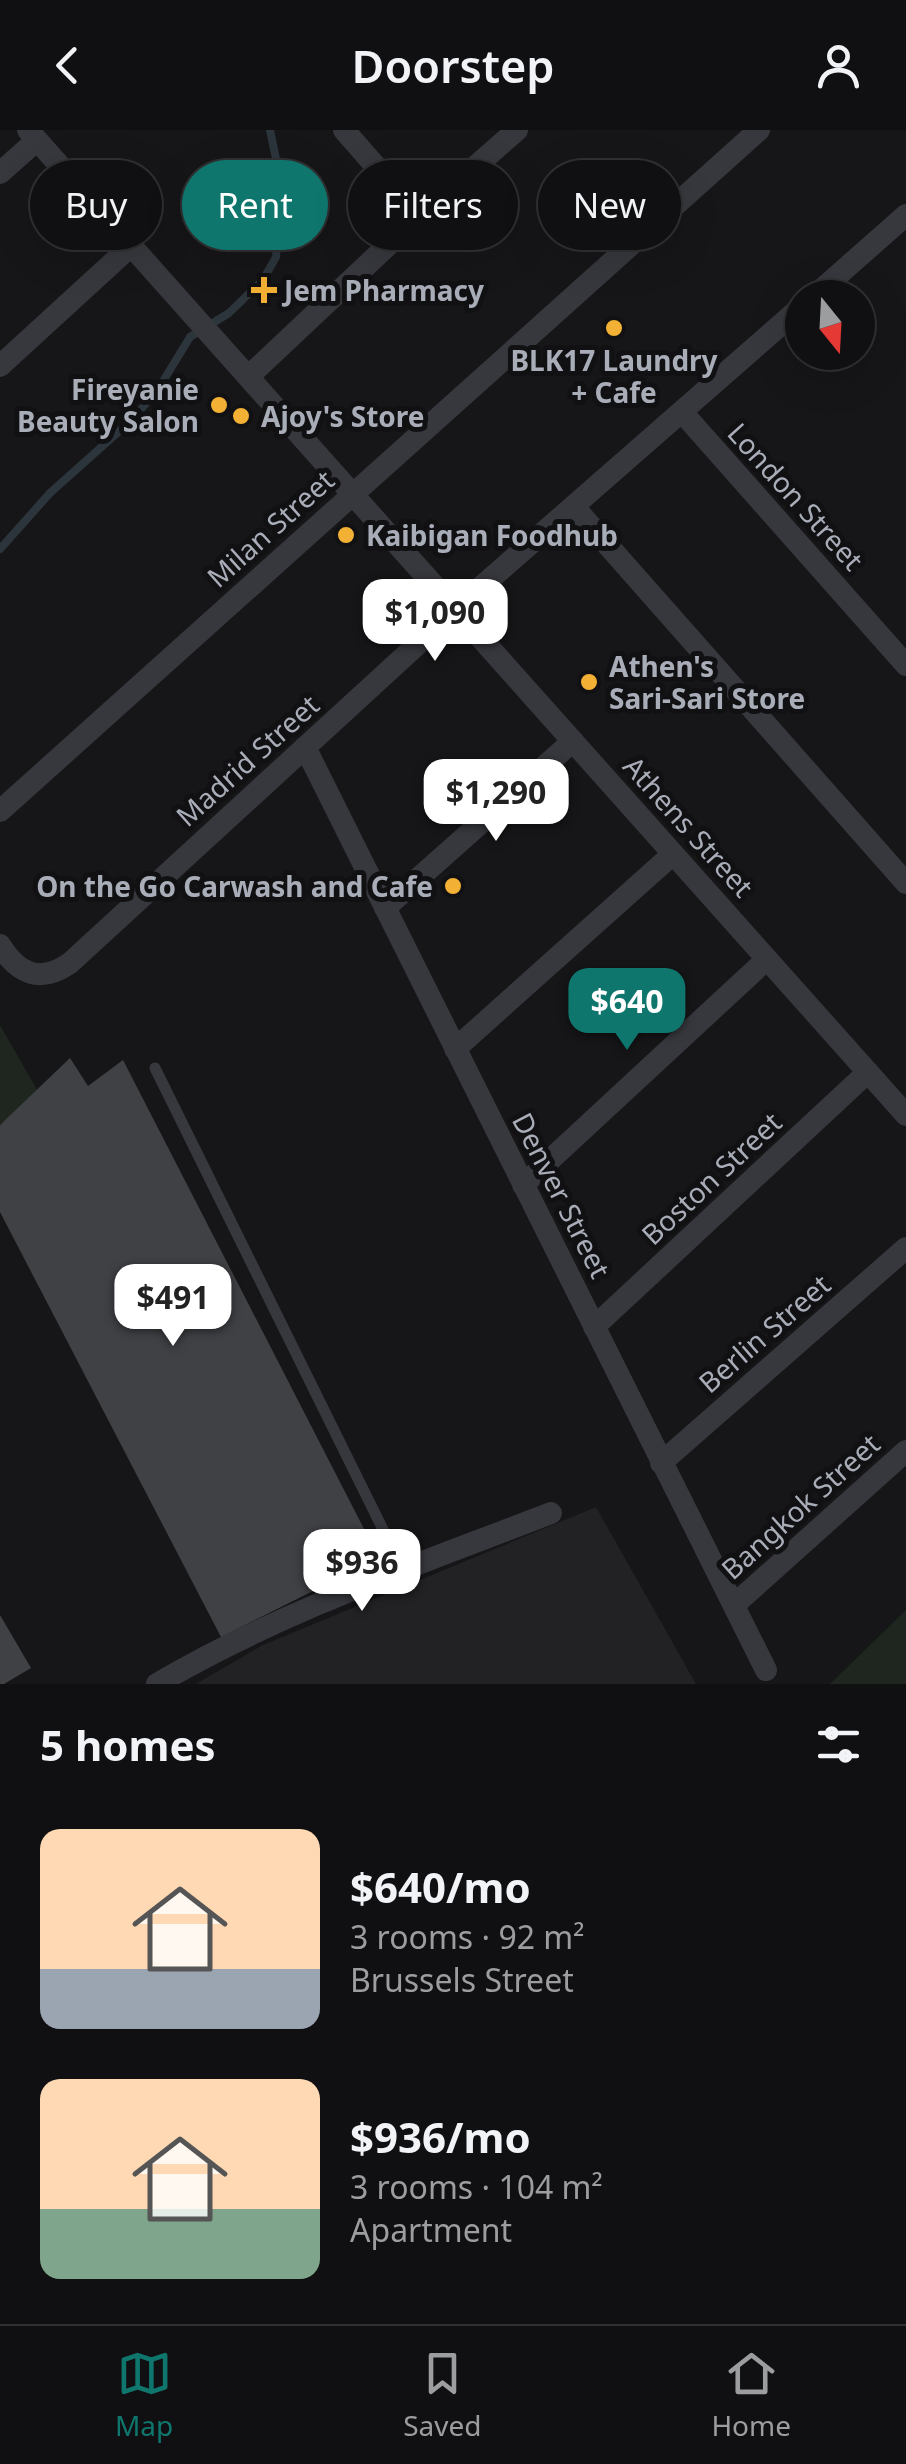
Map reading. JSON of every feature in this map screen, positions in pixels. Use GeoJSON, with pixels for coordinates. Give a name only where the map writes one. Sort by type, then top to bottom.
{"type":"FeatureCollection","features":[{"type":"Feature","properties":{"kind":"street"},"geometry":{"type":"LineString","coordinates":[[344,130],[370,160]]}},
{"type":"Feature","properties":{"kind":"street"},"geometry":{"type":"LineString","coordinates":[[483,160],[517,130]]}},
{"type":"Feature","properties":{"kind":"street","name":"Milan Street"},"geometry":{"type":"LineString","coordinates":[[0,810],[759,130]]}},
{"type":"Feature","properties":{"kind":"street"},"geometry":{"type":"LineString","coordinates":[[0,173],[32,135]]}},
{"type":"Feature","properties":{"kind":"street","name":"Athens Street"},"geometry":{"type":"LineString","coordinates":[[32,135],[54,160]]}},
{"type":"Feature","properties":{"kind":"street"},"geometry":{"type":"LineString","coordinates":[[832,280],[906,215]]}},
{"type":"Feature","properties":{"kind":"street"},"geometry":{"type":"LineString","coordinates":[[0,366],[127,250]]}},
{"type":"Feature","properties":{"kind":"street","name":"Athens Street"},"geometry":{"type":"LineString","coordinates":[[135,250],[906,1115]]}},
{"type":"Feature","properties":{"kind":"street"},"geometry":{"type":"LineString","coordinates":[[248,377],[383,250]]}},
{"type":"Feature","properties":{"kind":"street","name":"Madrid Street"},"geometry":{"type":"LineString","coordinates":[[0,946],[10,962],[26,974],[43,976],[70,962],[456,610],[785,321]]}},
{"type":"Feature","properties":{"kind":"street","name":"London Street"},"geometry":{"type":"LineString","coordinates":[[682,412],[906,664]]}},
{"type":"Feature","properties":{"kind":"street"},"geometry":{"type":"LineString","coordinates":[[574,508],[906,883]]}},
{"type":"Feature","properties":{"kind":"street"},"geometry":{"type":"LineString","coordinates":[[385,908],[573,741]]}},
{"type":"Feature","properties":{"kind":"street","name":"Denver Street"},"geometry":{"type":"LineString","coordinates":[[305,747],[766,1670]]}},
{"type":"Feature","properties":{"kind":"street"},"geometry":{"type":"LineString","coordinates":[[456,1050],[673,854]]}},
{"type":"Feature","properties":{"kind":"street"},"geometry":{"type":"LineString","coordinates":[[524,1186],[767,959]]}},
{"type":"Feature","properties":{"kind":"street","name":"Boston Street"},"geometry":{"type":"LineString","coordinates":[[594,1327],[868,1072]]}},
{"type":"Feature","properties":{"kind":"street","name":"Berlin Street"},"geometry":{"type":"LineString","coordinates":[[661,1463],[906,1248]]}},
{"type":"Feature","properties":{"kind":"street","name":"Bangkok Street"},"geometry":{"type":"LineString","coordinates":[[734,1605],[906,1451]]}},
{"type":"Feature","properties":{"kind":"street"},"geometry":{"type":"LineString","coordinates":[[157,1684],[182,1678],[287,1615],[552,1513]]}},
{"type":"Feature","properties":{"kind":"lane"},"geometry":{"type":"LineString","coordinates":[[155,1068],[402,1570]]}},
{"type":"Feature","properties":{"kind":"shaded area"},"geometry":{"type":"Polygon","coordinates":[[[0,1025],[40,1095],[0,1124],[0,1025]]]}},
{"type":"Feature","properties":{"kind":"shaded area"},"geometry":{"type":"Polygon","coordinates":[[[596,1507],[696,1684],[196,1684],[263,1645],[596,1507]]]}},
{"type":"Feature","properties":{"kind":"shaded area"},"geometry":{"type":"Polygon","coordinates":[[[906,1610],[906,1684],[830,1684],[906,1610]]]}},
{"type":"Feature","properties":{"kind":"building"},"geometry":{"type":"Polygon","coordinates":[[[70,1058],[88,1086],[123,1060],[379,1558],[221,1637],[0,1212],[0,1125],[70,1058]]]}},
{"type":"Feature","properties":{"kind":"building"},"geometry":{"type":"Polygon","coordinates":[[[0,1615],[31,1668],[4,1684],[0,1684],[0,1615]]]}},
{"type":"Feature","properties":{"kind":"waterway"},"geometry":{"type":"LineString","coordinates":[[0,549],[50,493],[135,417],[190,337],[229,313],[263,280],[276,257],[282,188],[270,130]]}},
{"type":"Feature","properties":{"kind":"place","name":"Jem Pharmacy"},"geometry":{"type":"Point","coordinates":[264,290]}},
{"type":"Feature","properties":{"kind":"place","name":"BLK17 Laundry + Cafe"},"geometry":{"type":"Point","coordinates":[614,328]}},
{"type":"Feature","properties":{"kind":"place","name":"Fireyanie Beauty Salon"},"geometry":{"type":"Point","coordinates":[219,405]}},
{"type":"Feature","properties":{"kind":"place","name":"Ajoy's Store"},"geometry":{"type":"Point","coordinates":[241,416]}},
{"type":"Feature","properties":{"kind":"place","name":"Kaibigan Foodhub"},"geometry":{"type":"Point","coordinates":[346,535]}},
{"type":"Feature","properties":{"kind":"place","name":"Athen's Sari-Sari Store"},"geometry":{"type":"Point","coordinates":[589,682]}},
{"type":"Feature","properties":{"kind":"place","name":"On the Go Carwash and Cafe"},"geometry":{"type":"Point","coordinates":[453,886]}}]}
